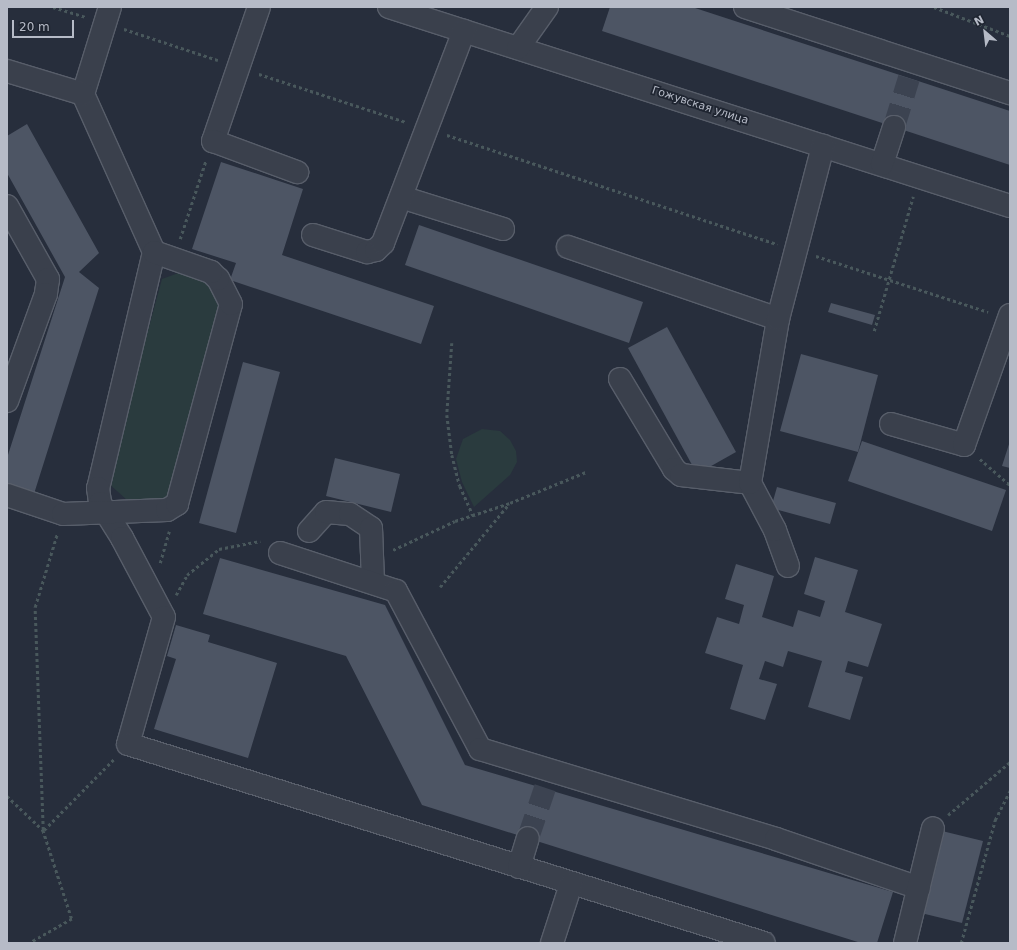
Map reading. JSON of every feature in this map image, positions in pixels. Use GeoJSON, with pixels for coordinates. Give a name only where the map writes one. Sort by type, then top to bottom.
{"type":"FeatureCollection","features":[{"type":"Feature","properties":{"kind":"street"},"geometry":{"type":"LineString","coordinates":[[259,7],[213,141],[297,172]]}},
{"type":"Feature","properties":{"kind":"street","name":"Гожувская улица"},"geometry":{"type":"LineString","coordinates":[[390,7],[1010,206]]}},
{"type":"Feature","properties":{"kind":"street"},"geometry":{"type":"LineString","coordinates":[[518,48],[547,7]]}},
{"type":"Feature","properties":{"kind":"street"},"geometry":{"type":"LineString","coordinates":[[745,7],[911,69],[1010,93]]}},
{"type":"Feature","properties":{"kind":"street"},"geometry":{"type":"LineString","coordinates":[[107,15],[83,94],[164,255],[98,488],[100,503],[115,526],[152,592],[164,617],[128,744],[518,868],[764,943]]}},
{"type":"Feature","properties":{"kind":"street"},"geometry":{"type":"LineString","coordinates":[[313,234],[367,252],[376,250],[383,243],[464,31]]}},
{"type":"Feature","properties":{"kind":"street"},"geometry":{"type":"LineString","coordinates":[[7,71],[83,94]]}},
{"type":"Feature","properties":{"kind":"street"},"geometry":{"type":"LineString","coordinates":[[882,164],[894,127]]}},
{"type":"Feature","properties":{"kind":"street"},"geometry":{"type":"LineString","coordinates":[[788,566],[775,530],[750,483],[778,318],[823,146]]}},
{"type":"Feature","properties":{"kind":"street"},"geometry":{"type":"LineString","coordinates":[[401,197],[502,229]]}},
{"type":"Feature","properties":{"kind":"street"},"geometry":{"type":"LineString","coordinates":[[7,206],[48,279],[46,294],[7,401]]}},
{"type":"Feature","properties":{"kind":"street"},"geometry":{"type":"LineString","coordinates":[[568,247],[778,318]]}},
{"type":"Feature","properties":{"kind":"street"},"geometry":{"type":"LineString","coordinates":[[7,494],[63,514],[106,514],[167,510],[177,504],[231,304],[218,279],[211,272],[164,255]]}},
{"type":"Feature","properties":{"kind":"street"},"geometry":{"type":"LineString","coordinates":[[891,424],[964,445],[1010,317]]}},
{"type":"Feature","properties":{"kind":"street"},"geometry":{"type":"LineString","coordinates":[[620,379],[674,469],[681,475],[750,483]]}},
{"type":"Feature","properties":{"kind":"street"},"geometry":{"type":"LineString","coordinates":[[309,531],[326,512],[350,514],[371,528],[373,583]]}},
{"type":"Feature","properties":{"kind":"street"},"geometry":{"type":"LineString","coordinates":[[280,552],[396,591],[480,750],[548,780],[776,839],[919,888]]}},
{"type":"Feature","properties":{"kind":"street"},"geometry":{"type":"LineString","coordinates":[[905,943],[932,828]]}},
{"type":"Feature","properties":{"kind":"street"},"geometry":{"type":"LineString","coordinates":[[518,868],[528,838]]}},
{"type":"Feature","properties":{"kind":"street"},"geometry":{"type":"LineString","coordinates":[[552,943],[571,884]]}},
{"type":"Feature","properties":{"kind":"path"},"geometry":{"type":"LineString","coordinates":[[53,7],[107,15],[238,67],[796,250],[1010,317]]}},
{"type":"Feature","properties":{"kind":"path"},"geometry":{"type":"LineString","coordinates":[[934,7],[1010,36]]}},
{"type":"Feature","properties":{"kind":"path"},"geometry":{"type":"LineString","coordinates":[[164,255],[213,141]]}},
{"type":"Feature","properties":{"kind":"path"},"geometry":{"type":"LineString","coordinates":[[874,331],[919,177]]}},
{"type":"Feature","properties":{"kind":"path"},"geometry":{"type":"LineString","coordinates":[[452,343],[447,415],[460,486],[473,515]]}},
{"type":"Feature","properties":{"kind":"path"},"geometry":{"type":"LineString","coordinates":[[964,445],[1010,485]]}},
{"type":"Feature","properties":{"kind":"path"},"geometry":{"type":"LineString","coordinates":[[373,560],[449,524],[510,503],[586,472]]}},
{"type":"Feature","properties":{"kind":"path"},"geometry":{"type":"LineString","coordinates":[[440,587],[510,503]]}},
{"type":"Feature","properties":{"kind":"path"},"geometry":{"type":"LineString","coordinates":[[152,592],[177,504]]}},
{"type":"Feature","properties":{"kind":"path"},"geometry":{"type":"LineString","coordinates":[[30,943],[72,919],[43,830],[35,608],[63,514]]}},
{"type":"Feature","properties":{"kind":"path"},"geometry":{"type":"LineString","coordinates":[[164,617],[187,575],[219,549],[260,541]]}},
{"type":"Feature","properties":{"kind":"path"},"geometry":{"type":"LineString","coordinates":[[43,830],[128,744]]}},
{"type":"Feature","properties":{"kind":"path"},"geometry":{"type":"LineString","coordinates":[[932,828],[1010,762]]}},
{"type":"Feature","properties":{"kind":"path"},"geometry":{"type":"LineString","coordinates":[[961,943],[995,820],[1010,790]]}},
{"type":"Feature","properties":{"kind":"path"},"geometry":{"type":"LineString","coordinates":[[7,796],[43,830]]}},
{"type":"Feature","properties":{"kind":"shaded area"},"geometry":{"type":"Polygon","coordinates":[[[184,271],[209,279],[226,305],[174,502],[152,507],[127,500],[107,482],[162,279],[184,271]]]}},
{"type":"Feature","properties":{"kind":"shaded area"},"geometry":{"type":"Polygon","coordinates":[[[482,429],[500,431],[510,440],[516,451],[517,462],[510,475],[474,507],[462,482],[456,459],[463,439],[482,429]]]}},
{"type":"Feature","properties":{"kind":"building"},"geometry":{"type":"Polygon","coordinates":[[[610,7],[692,7],[1010,111],[1010,165],[602,31],[610,7]]]}},
{"type":"Feature","properties":{"kind":"building"},"geometry":{"type":"Polygon","coordinates":[[[27,124],[99,253],[79,272],[99,288],[33,497],[7,487],[7,458],[65,277],[7,173],[7,136],[27,124]]]}},
{"type":"Feature","properties":{"kind":"building"},"geometry":{"type":"Polygon","coordinates":[[[221,162],[303,189],[282,255],[434,306],[421,344],[230,280],[236,263],[192,249],[221,162]]]}},
{"type":"Feature","properties":{"kind":"building"},"geometry":{"type":"Polygon","coordinates":[[[419,225],[643,302],[629,343],[405,265],[419,225]]]}},
{"type":"Feature","properties":{"kind":"building"},"geometry":{"type":"Polygon","coordinates":[[[831,303],[875,315],[872,325],[828,312],[831,303]]]}},
{"type":"Feature","properties":{"kind":"building"},"geometry":{"type":"Polygon","coordinates":[[[667,327],[736,452],[697,474],[628,348],[667,327]]]}},
{"type":"Feature","properties":{"kind":"building"},"geometry":{"type":"Polygon","coordinates":[[[801,354],[878,375],[858,452],[780,431],[801,354]]]}},
{"type":"Feature","properties":{"kind":"building"},"geometry":{"type":"Polygon","coordinates":[[[243,362],[280,372],[236,533],[199,523],[243,362]]]}},
{"type":"Feature","properties":{"kind":"building"},"geometry":{"type":"Polygon","coordinates":[[[862,441],[1006,490],[992,531],[848,481],[862,441]]]}},
{"type":"Feature","properties":{"kind":"building"},"geometry":{"type":"Polygon","coordinates":[[[1010,441],[1010,468],[1002,466],[1010,441]]]}},
{"type":"Feature","properties":{"kind":"building"},"geometry":{"type":"Polygon","coordinates":[[[335,458],[400,474],[391,512],[326,496],[335,458]]]}},
{"type":"Feature","properties":{"kind":"building"},"geometry":{"type":"Polygon","coordinates":[[[777,487],[836,503],[830,524],[771,508],[777,487]]]}},
{"type":"Feature","properties":{"kind":"building"},"geometry":{"type":"Polygon","coordinates":[[[815,557],[858,570],[845,612],[882,624],[868,667],[848,661],[845,672],[863,677],[850,720],[808,707],[822,661],[788,651],[783,667],[765,661],[759,679],[777,684],[765,720],[730,709],[743,665],[705,653],[717,617],[739,624],[744,605],[725,599],[736,564],[774,576],[762,617],[793,627],[798,610],[820,617],[825,601],[804,594],[815,557]]]}},
{"type":"Feature","properties":{"kind":"building"},"geometry":{"type":"Polygon","coordinates":[[[220,558],[385,605],[465,765],[893,892],[877,943],[861,943],[422,805],[346,656],[203,614],[220,558]]]}},
{"type":"Feature","properties":{"kind":"building"},"geometry":{"type":"Polygon","coordinates":[[[176,625],[210,635],[208,642],[277,663],[248,758],[154,729],[176,659],[167,656],[176,625]]]}},
{"type":"Feature","properties":{"kind":"building"},"geometry":{"type":"Polygon","coordinates":[[[942,831],[983,841],[962,923],[921,913],[942,831]]]}},
{"type":"Feature","properties":{"kind":"tunnel"},"geometry":{"type":"LineString","coordinates":[[894,127],[909,78]]}},
{"type":"Feature","properties":{"kind":"tunnel"},"geometry":{"type":"LineString","coordinates":[[528,838],[545,788]]}}]}
